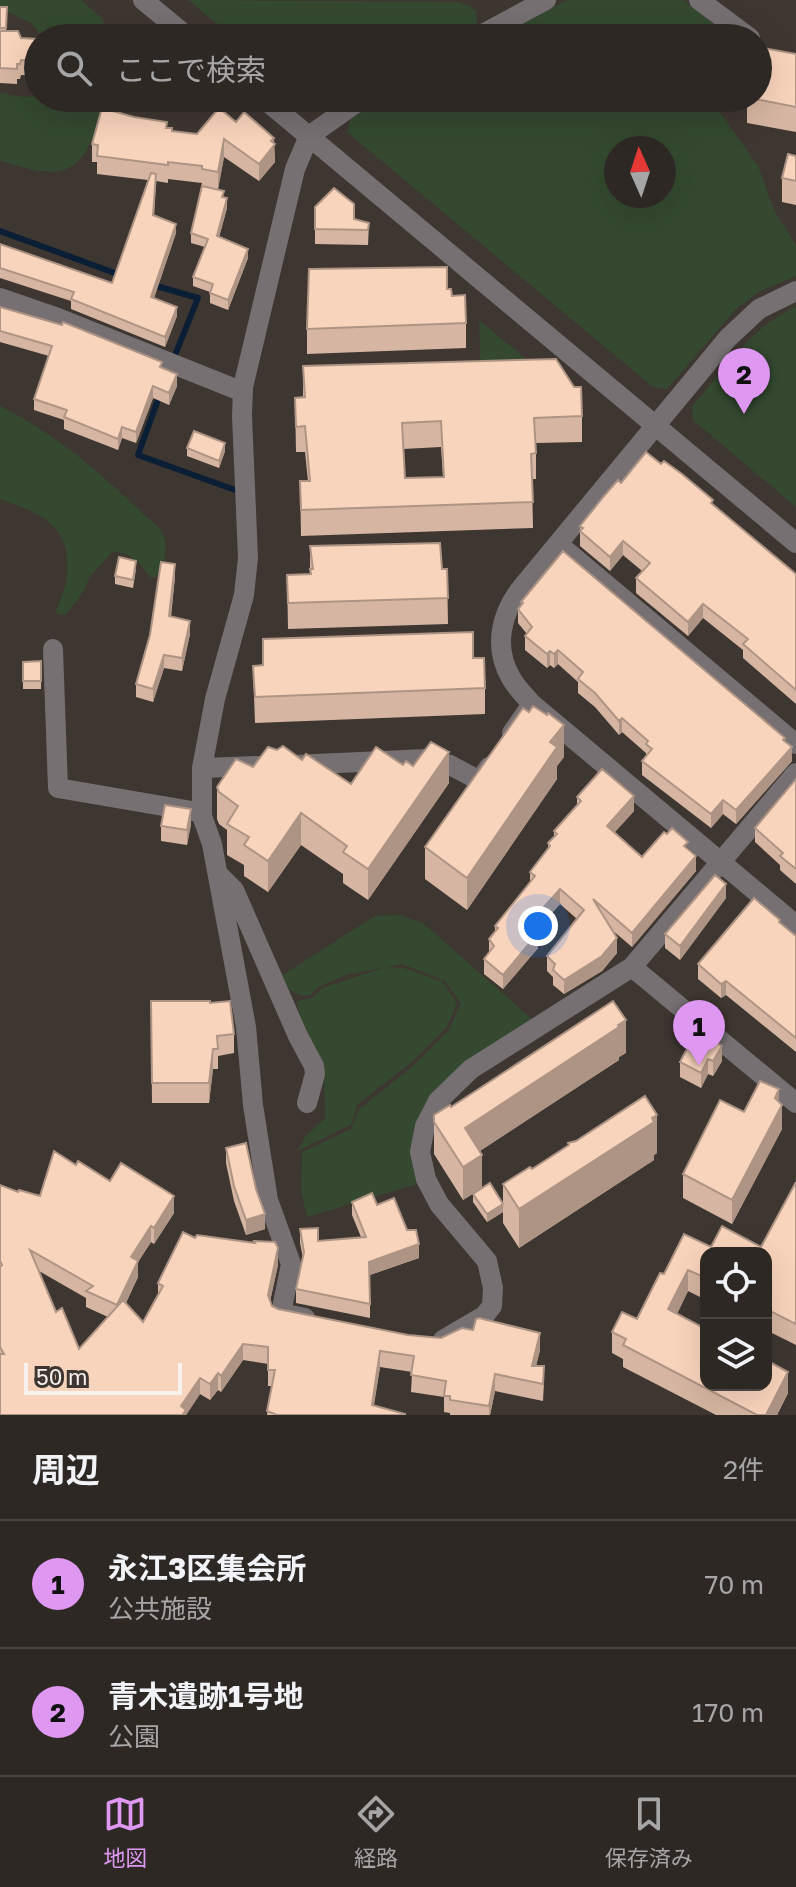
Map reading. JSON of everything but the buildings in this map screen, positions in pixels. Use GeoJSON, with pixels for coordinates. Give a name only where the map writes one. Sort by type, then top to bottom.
{"type":"FeatureCollection","features":[{"type":"Feature","properties":{"kind":"street"},"geometry":{"type":"LineString","coordinates":[[143,0],[172,24]]}},
{"type":"Feature","properties":{"kind":"street"},"geometry":{"type":"LineString","coordinates":[[501,24],[546,0]]}},
{"type":"Feature","properties":{"kind":"street"},"geometry":{"type":"LineString","coordinates":[[699,0],[731,24]]}},
{"type":"Feature","properties":{"kind":"street"},"geometry":{"type":"LineString","coordinates":[[280,112],[796,543]]}},
{"type":"Feature","properties":{"kind":"street"},"geometry":{"type":"LineString","coordinates":[[324,1322],[281,1313],[291,1264],[268,1200],[253,1105],[246,1027],[218,874],[202,812],[202,768],[215,699],[244,595],[248,558],[243,392],[295,169],[309,136],[343,112]]}},
{"type":"Feature","properties":{"kind":"street"},"geometry":{"type":"LineString","coordinates":[[796,291],[759,309],[745,320],[518,592],[502,618],[502,651],[510,678],[532,704],[796,925]]}},
{"type":"Feature","properties":{"kind":"street"},"geometry":{"type":"LineString","coordinates":[[0,298],[243,392]]}},
{"type":"Feature","properties":{"kind":"street"},"geometry":{"type":"LineString","coordinates":[[558,544],[796,744]]}},
{"type":"Feature","properties":{"kind":"street"},"geometry":{"type":"LineString","coordinates":[[53,649],[58,788],[202,812]]}},
{"type":"Feature","properties":{"kind":"street"},"geometry":{"type":"LineString","coordinates":[[202,768],[426,759],[450,765],[480,781],[532,704]]}},
{"type":"Feature","properties":{"kind":"street"},"geometry":{"type":"LineString","coordinates":[[426,1340],[442,1341],[484,1316],[492,1306],[493,1288],[487,1261],[439,1204],[426,1179],[420,1152],[425,1126],[438,1101],[471,1069],[632,967],[796,773]]}},
{"type":"Feature","properties":{"kind":"street"},"geometry":{"type":"LineString","coordinates":[[218,874],[234,890],[314,1066],[315,1074],[307,1103]]}},
{"type":"Feature","properties":{"kind":"street"},"geometry":{"type":"LineString","coordinates":[[632,967],[796,1103]]}},
{"type":"Feature","properties":{"kind":"green space"},"geometry":{"type":"Polygon","coordinates":[[[0,0],[81,0],[102,18],[104,24],[32,24],[0,8],[0,0]]]}},
{"type":"Feature","properties":{"kind":"green space"},"geometry":{"type":"Polygon","coordinates":[[[188,0],[455,2],[476,11],[477,24],[217,24],[188,0]]]}},
{"type":"Feature","properties":{"kind":"green space"},"geometry":{"type":"Polygon","coordinates":[[[567,0],[683,0],[715,24],[523,24],[567,0]]]}},
{"type":"Feature","properties":{"kind":"green space"},"geometry":{"type":"Polygon","coordinates":[[[0,93],[24,97],[24,112],[101,112],[83,155],[61,171],[45,172],[0,160],[0,93]]]}},
{"type":"Feature","properties":{"kind":"green space"},"geometry":{"type":"Polygon","coordinates":[[[360,112],[720,112],[758,166],[775,212],[796,245],[796,276],[759,292],[736,309],[667,389],[653,387],[347,132],[351,117],[360,112]]]}},
{"type":"Feature","properties":{"kind":"green space"},"geometry":{"type":"Polygon","coordinates":[[[796,307],[796,507],[693,420],[692,407],[751,337],[796,307]]]}},
{"type":"Feature","properties":{"kind":"green space"},"geometry":{"type":"Polygon","coordinates":[[[479,320],[543,373],[481,375],[479,320]]]}},
{"type":"Feature","properties":{"kind":"green space"},"geometry":{"type":"Polygon","coordinates":[[[0,406],[76,454],[157,526],[164,537],[165,549],[156,577],[151,578],[130,557],[112,552],[89,578],[85,589],[66,615],[56,614],[67,577],[65,545],[51,524],[29,510],[0,499],[0,406]]]}},
{"type":"Feature","properties":{"kind":"green space"},"geometry":{"type":"Polygon","coordinates":[[[400,915],[423,923],[534,1021],[448,1078],[420,1183],[307,1217],[301,1191],[302,1152],[351,1129],[359,1109],[412,1067],[449,1030],[461,1003],[445,981],[402,964],[346,975],[318,987],[310,995],[301,996],[285,987],[281,976],[375,916],[400,915]]]}},
{"type":"Feature","properties":{"kind":"green space"},"geometry":{"type":"Polygon","coordinates":[[[386,967],[404,968],[443,982],[457,1004],[446,1028],[413,1061],[357,1105],[351,1125],[297,1151],[305,1137],[325,1118],[324,1080],[319,1056],[302,1027],[297,1001],[312,998],[322,988],[386,967]]]}},
{"type":"Feature","properties":{"kind":"waterway"},"geometry":{"type":"LineString","coordinates":[[0,231],[123,276]]}},
{"type":"Feature","properties":{"kind":"waterway"},"geometry":{"type":"LineString","coordinates":[[153,285],[198,298],[175,355]]}},
{"type":"Feature","properties":{"kind":"waterway"},"geometry":{"type":"LineString","coordinates":[[160,394],[138,455],[235,490]]}},
{"type":"Feature","properties":{"kind":"place","name":"青木遺跡1号地"},"geometry":{"type":"Point","coordinates":[744,414]}},
{"type":"Feature","properties":{"kind":"place","name":"永江3区集会所"},"geometry":{"type":"Point","coordinates":[699,1066]}}]}
